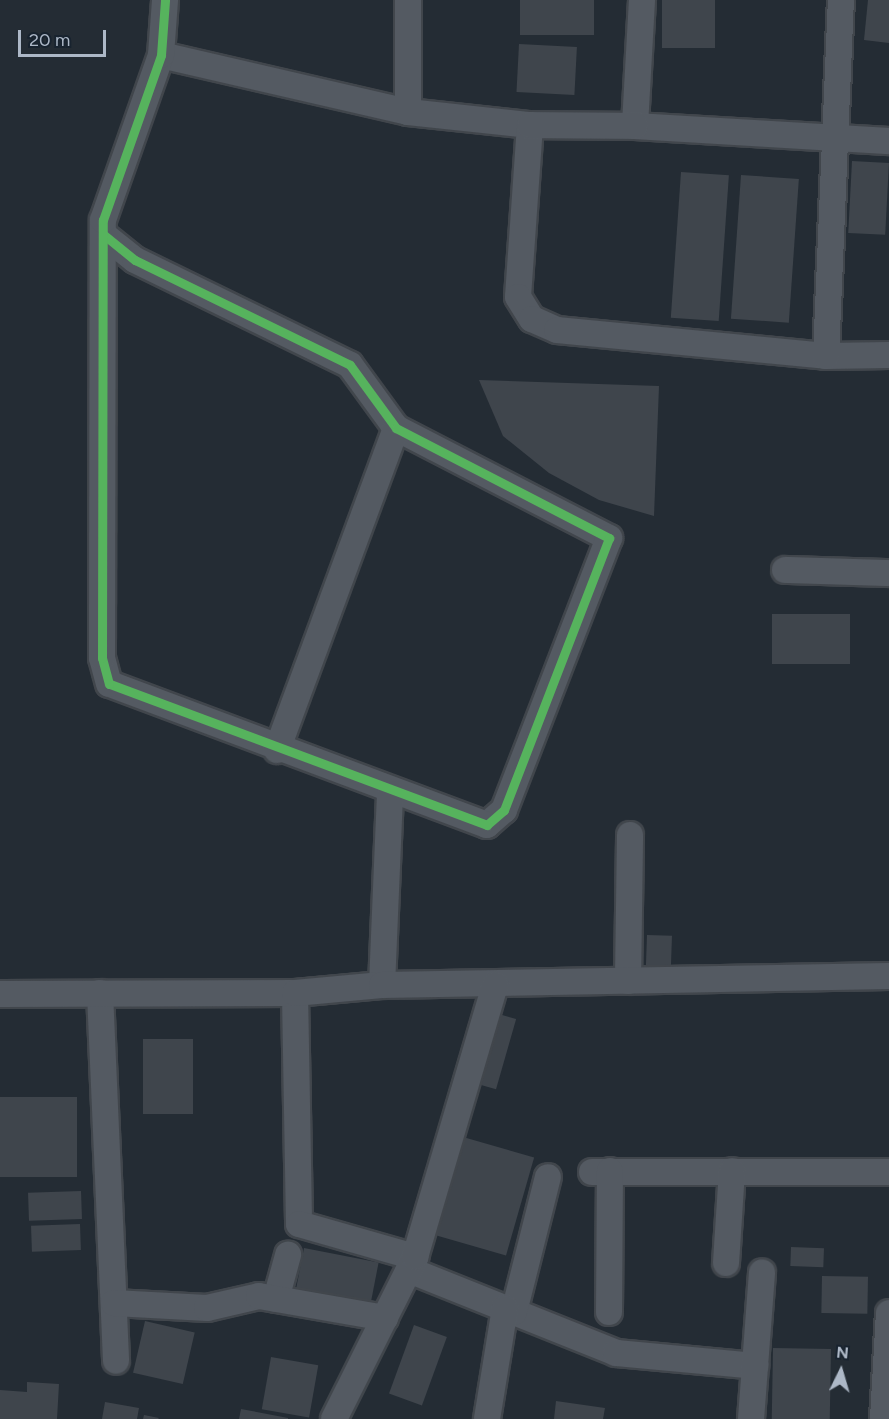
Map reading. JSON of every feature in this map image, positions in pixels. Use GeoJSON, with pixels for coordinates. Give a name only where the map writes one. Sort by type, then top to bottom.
{"type":"FeatureCollection","features":[{"type":"Feature","properties":{"kind":"street"},"geometry":{"type":"LineString","coordinates":[[104,235],[135,260],[350,365],[396,428],[609,538],[504,810],[487,825],[277,750],[109,684],[102,658],[103,220],[160,55],[165,0]]}},
{"type":"Feature","properties":{"kind":"street"},"geometry":{"type":"LineString","coordinates":[[408,0],[408,112]]}},
{"type":"Feature","properties":{"kind":"street"},"geometry":{"type":"LineString","coordinates":[[635,126],[642,0]]}},
{"type":"Feature","properties":{"kind":"street"},"geometry":{"type":"LineString","coordinates":[[826,356],[838,141],[841,0]]}},
{"type":"Feature","properties":{"kind":"street"},"geometry":{"type":"LineString","coordinates":[[160,55],[408,112],[530,125],[635,126],[838,141],[889,141]]}},
{"type":"Feature","properties":{"kind":"street"},"geometry":{"type":"LineString","coordinates":[[530,125],[518,297],[532,319],[557,330],[826,356],[889,355]]}},
{"type":"Feature","properties":{"kind":"street"},"geometry":{"type":"LineString","coordinates":[[277,750],[396,428]]}},
{"type":"Feature","properties":{"kind":"street"},"geometry":{"type":"LineString","coordinates":[[784,570],[889,573]]}},
{"type":"Feature","properties":{"kind":"street"},"geometry":{"type":"LineString","coordinates":[[382,985],[390,792]]}},
{"type":"Feature","properties":{"kind":"street"},"geometry":{"type":"LineString","coordinates":[[628,981],[630,835]]}},
{"type":"Feature","properties":{"kind":"street"},"geometry":{"type":"LineString","coordinates":[[0,994],[295,993],[382,985],[495,985],[889,975]]}},
{"type":"Feature","properties":{"kind":"street"},"geometry":{"type":"LineString","coordinates":[[334,1419],[412,1264],[495,985]]}},
{"type":"Feature","properties":{"kind":"street"},"geometry":{"type":"LineString","coordinates":[[100,993],[116,1360]]}},
{"type":"Feature","properties":{"kind":"street"},"geometry":{"type":"LineString","coordinates":[[295,993],[299,1224],[412,1264],[509,1310],[616,1353],[755,1366]]}},
{"type":"Feature","properties":{"kind":"street"},"geometry":{"type":"LineString","coordinates":[[609,1312],[601,1172],[889,1172]]}},
{"type":"Feature","properties":{"kind":"street"},"geometry":{"type":"LineString","coordinates":[[726,1263],[732,1172]]}},
{"type":"Feature","properties":{"kind":"street"},"geometry":{"type":"LineString","coordinates":[[487,1419],[509,1310],[548,1177]]}},
{"type":"Feature","properties":{"kind":"street"},"geometry":{"type":"LineString","coordinates":[[276,1299],[288,1255]]}},
{"type":"Feature","properties":{"kind":"street"},"geometry":{"type":"LineString","coordinates":[[751,1419],[762,1272]]}},
{"type":"Feature","properties":{"kind":"street"},"geometry":{"type":"LineString","coordinates":[[114,1303],[207,1308],[259,1296],[385,1318]]}},
{"type":"Feature","properties":{"kind":"street"},"geometry":{"type":"LineString","coordinates":[[883,1419],[889,1313]]}},
{"type":"Feature","properties":{"kind":"building"},"geometry":{"type":"Polygon","coordinates":[[[520,0],[594,0],[594,35],[520,35],[520,0]]]}},
{"type":"Feature","properties":{"kind":"building"},"geometry":{"type":"Polygon","coordinates":[[[662,0],[715,0],[715,48],[662,48],[662,0]]]}},
{"type":"Feature","properties":{"kind":"building"},"geometry":{"type":"Polygon","coordinates":[[[868,0],[889,0],[889,43],[864,40],[868,0]]]}},
{"type":"Feature","properties":{"kind":"building"},"geometry":{"type":"Polygon","coordinates":[[[519,44],[577,47],[574,95],[516,92],[519,44]]]}},
{"type":"Feature","properties":{"kind":"building"},"geometry":{"type":"Polygon","coordinates":[[[852,161],[889,163],[885,235],[848,233],[852,161]]]}},
{"type":"Feature","properties":{"kind":"building"},"geometry":{"type":"Polygon","coordinates":[[[681,172],[729,175],[719,321],[671,318],[681,172]]]}},
{"type":"Feature","properties":{"kind":"building"},"geometry":{"type":"Polygon","coordinates":[[[741,175],[799,179],[789,323],[731,319],[741,175]]]}},
{"type":"Feature","properties":{"kind":"building"},"geometry":{"type":"Polygon","coordinates":[[[479,380],[659,386],[654,516],[599,500],[549,473],[503,436],[479,380]]]}},
{"type":"Feature","properties":{"kind":"building"},"geometry":{"type":"Polygon","coordinates":[[[772,614],[850,614],[850,664],[772,664],[772,614]]]}},
{"type":"Feature","properties":{"kind":"building"},"geometry":{"type":"Polygon","coordinates":[[[647,935],[672,936],[671,974],[646,973],[647,935]]]}},
{"type":"Feature","properties":{"kind":"building"},"geometry":{"type":"Polygon","coordinates":[[[495,1013],[516,1019],[496,1089],[475,1083],[495,1013]]]}},
{"type":"Feature","properties":{"kind":"building"},"geometry":{"type":"Polygon","coordinates":[[[143,1039],[193,1039],[193,1114],[143,1114],[143,1039]]]}},
{"type":"Feature","properties":{"kind":"building"},"geometry":{"type":"Polygon","coordinates":[[[0,1097],[77,1097],[77,1177],[0,1177],[0,1097]]]}},
{"type":"Feature","properties":{"kind":"building"},"geometry":{"type":"Polygon","coordinates":[[[463,1137],[534,1157],[506,1255],[435,1235],[463,1137]]]}},
{"type":"Feature","properties":{"kind":"building"},"geometry":{"type":"Polygon","coordinates":[[[81,1191],[82,1219],[29,1221],[28,1193],[81,1191]]]}},
{"type":"Feature","properties":{"kind":"building"},"geometry":{"type":"Polygon","coordinates":[[[80,1224],[81,1250],[32,1252],[31,1226],[80,1224]]]}},
{"type":"Feature","properties":{"kind":"building"},"geometry":{"type":"Polygon","coordinates":[[[791,1247],[824,1248],[823,1267],[790,1266],[791,1247]]]}},
{"type":"Feature","properties":{"kind":"building"},"geometry":{"type":"Polygon","coordinates":[[[304,1248],[379,1263],[370,1307],[295,1292],[304,1248]]]}},
{"type":"Feature","properties":{"kind":"building"},"geometry":{"type":"Polygon","coordinates":[[[822,1276],[868,1277],[867,1314],[821,1313],[822,1276]]]}},
{"type":"Feature","properties":{"kind":"building"},"geometry":{"type":"Polygon","coordinates":[[[145,1321],[195,1332],[183,1384],[133,1373],[145,1321]]]}},
{"type":"Feature","properties":{"kind":"building"},"geometry":{"type":"Polygon","coordinates":[[[414,1325],[447,1337],[422,1406],[389,1394],[414,1325]]]}},
{"type":"Feature","properties":{"kind":"building"},"geometry":{"type":"Polygon","coordinates":[[[773,1348],[831,1349],[830,1419],[772,1419],[773,1348]]]}},
{"type":"Feature","properties":{"kind":"building"},"geometry":{"type":"Polygon","coordinates":[[[271,1357],[318,1365],[309,1418],[262,1409],[271,1357]]]}},
{"type":"Feature","properties":{"kind":"building"},"geometry":{"type":"Polygon","coordinates":[[[27,1382],[59,1384],[57,1419],[0,1419],[0,1390],[27,1392],[27,1382]]]}},
{"type":"Feature","properties":{"kind":"building"},"geometry":{"type":"Polygon","coordinates":[[[556,1401],[605,1408],[603,1419],[554,1419],[556,1401]]]}},
{"type":"Feature","properties":{"kind":"building"},"geometry":{"type":"Polygon","coordinates":[[[105,1402],[139,1408],[137,1419],[102,1419],[105,1402]]]}},
{"type":"Feature","properties":{"kind":"building"},"geometry":{"type":"Polygon","coordinates":[[[241,1409],[288,1418],[288,1419],[239,1419],[241,1409]]]}},
{"type":"Feature","properties":{"kind":"building"},"geometry":{"type":"Polygon","coordinates":[[[144,1415],[159,1418],[143,1419],[144,1415]]]}},
{"type":"Feature","properties":{"kind":"cycle path"},"geometry":{"type":"LineString","coordinates":[[104,235],[135,260],[350,365],[396,428],[609,538],[504,810],[487,825],[109,684],[102,658],[103,220],[161,55],[165,0]]}}]}
